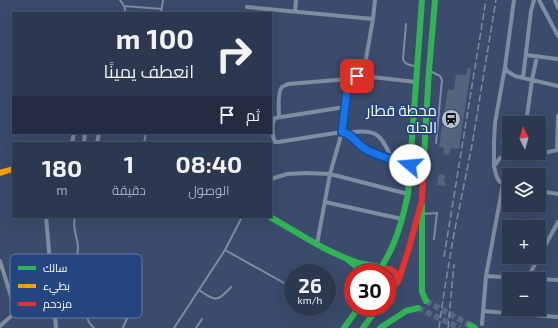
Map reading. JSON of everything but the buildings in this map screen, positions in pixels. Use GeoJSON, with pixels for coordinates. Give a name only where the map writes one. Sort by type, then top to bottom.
{"type":"FeatureCollection","features":[{"type":"Feature","properties":{"kind":"main road"},"geometry":{"type":"LineString","coordinates":[[385,264],[403,219],[408,194],[422,0]]}},
{"type":"Feature","properties":{"kind":"main road"},"geometry":{"type":"LineString","coordinates":[[426,301],[422,292],[422,200],[429,70],[435,0]]}},
{"type":"Feature","properties":{"kind":"main road"},"geometry":{"type":"LineString","coordinates":[[417,57],[424,61],[430,58]]}},
{"type":"Feature","properties":{"kind":"main road"},"geometry":{"type":"LineString","coordinates":[[416,79],[420,74],[424,74],[429,78]]}},
{"type":"Feature","properties":{"kind":"main road"},"geometry":{"type":"LineString","coordinates":[[0,172],[12,169]]}},
{"type":"Feature","properties":{"kind":"main road"},"geometry":{"type":"LineString","coordinates":[[396,285],[409,248],[422,200]]}},
{"type":"Feature","properties":{"kind":"main road"},"geometry":{"type":"LineString","coordinates":[[272,218],[317,244],[341,256],[363,264]]}},
{"type":"Feature","properties":{"kind":"main road"},"geometry":{"type":"LineString","coordinates":[[341,256],[352,264]]}},
{"type":"Feature","properties":{"kind":"main road"},"geometry":{"type":"LineString","coordinates":[[396,274],[398,282]]}},
{"type":"Feature","properties":{"kind":"main road"},"geometry":{"type":"LineString","coordinates":[[380,328],[406,311],[418,308]]}},
{"type":"Feature","properties":{"kind":"main road"},"geometry":{"type":"LineString","coordinates":[[344,328],[353,316]]}},
{"type":"Feature","properties":{"kind":"main road"},"geometry":{"type":"LineString","coordinates":[[363,328],[372,316]]}},
{"type":"Feature","properties":{"kind":"street"},"geometry":{"type":"LineString","coordinates":[[294,11],[296,0]]}},
{"type":"Feature","properties":{"kind":"street"},"geometry":{"type":"LineString","coordinates":[[363,76],[375,0]]}},
{"type":"Feature","properties":{"kind":"street"},"geometry":{"type":"LineString","coordinates":[[502,184],[500,184],[497,178],[494,166],[495,122],[505,67],[514,0]]}},
{"type":"Feature","properties":{"kind":"street"},"geometry":{"type":"LineString","coordinates":[[523,78],[531,11],[534,0]]}},
{"type":"Feature","properties":{"kind":"street"},"geometry":{"type":"LineString","coordinates":[[539,0],[558,36]]}},
{"type":"Feature","properties":{"kind":"street"},"geometry":{"type":"LineString","coordinates":[[555,0],[558,8]]}},
{"type":"Feature","properties":{"kind":"street"},"geometry":{"type":"LineString","coordinates":[[247,7],[373,19]]}},
{"type":"Feature","properties":{"kind":"street"},"geometry":{"type":"LineString","coordinates":[[526,55],[558,59]]}},
{"type":"Feature","properties":{"kind":"street"},"geometry":{"type":"LineString","coordinates":[[527,116],[537,56]]}},
{"type":"Feature","properties":{"kind":"street"},"geometry":{"type":"LineString","coordinates":[[505,67],[507,71],[515,76],[558,86]]}},
{"type":"Feature","properties":{"kind":"street"},"geometry":{"type":"LineString","coordinates":[[279,116],[280,90],[282,86],[288,84],[349,79],[357,76],[416,79]]}},
{"type":"Feature","properties":{"kind":"street"},"geometry":{"type":"LineString","coordinates":[[317,244],[330,174],[342,132],[349,79]]}},
{"type":"Feature","properties":{"kind":"street"},"geometry":{"type":"LineString","coordinates":[[345,107],[279,116],[275,118],[272,123],[273,140],[278,142],[342,132],[348,133],[359,131],[374,133],[380,137],[392,159]]}},
{"type":"Feature","properties":{"kind":"street"},"geometry":{"type":"LineString","coordinates":[[546,152],[557,150],[558,116]]}},
{"type":"Feature","properties":{"kind":"street"},"geometry":{"type":"LineString","coordinates":[[348,133],[365,149],[410,165]]}},
{"type":"Feature","properties":{"kind":"street"},"geometry":{"type":"LineString","coordinates":[[494,166],[500,158],[502,158]]}},
{"type":"Feature","properties":{"kind":"street"},"geometry":{"type":"LineString","coordinates":[[272,179],[287,174],[330,174],[408,194]]}},
{"type":"Feature","properties":{"kind":"street"},"geometry":{"type":"LineString","coordinates":[[482,324],[486,276],[502,189]]}},
{"type":"Feature","properties":{"kind":"street"},"geometry":{"type":"LineString","coordinates":[[546,192],[558,194]]}},
{"type":"Feature","properties":{"kind":"street"},"geometry":{"type":"LineString","coordinates":[[325,202],[403,219]]}},
{"type":"Feature","properties":{"kind":"street"},"geometry":{"type":"LineString","coordinates":[[46,218],[49,254]]}},
{"type":"Feature","properties":{"kind":"street"},"geometry":{"type":"LineString","coordinates":[[531,272],[558,222]]}},
{"type":"Feature","properties":{"kind":"street"},"geometry":{"type":"LineString","coordinates":[[0,261],[10,295]]}},
{"type":"Feature","properties":{"kind":"street"},"geometry":{"type":"LineString","coordinates":[[486,276],[502,277]]}},
{"type":"Feature","properties":{"kind":"street"},"geometry":{"type":"LineString","coordinates":[[546,279],[558,280]]}},
{"type":"Feature","properties":{"kind":"street"},"geometry":{"type":"LineString","coordinates":[[483,312],[558,317]]}},
{"type":"Feature","properties":{"kind":"street"},"geometry":{"type":"LineString","coordinates":[[0,326],[10,317]]}},
{"type":"Feature","properties":{"kind":"street"},"geometry":{"type":"LineString","coordinates":[[55,318],[56,328]]}},
{"type":"Feature","properties":{"kind":"lane"},"geometry":{"type":"LineString","coordinates":[[120,0],[126,12]]}},
{"type":"Feature","properties":{"kind":"lane"},"geometry":{"type":"LineString","coordinates":[[161,12],[163,0]]}},
{"type":"Feature","properties":{"kind":"lane"},"geometry":{"type":"LineString","coordinates":[[124,6],[162,9]]}},
{"type":"Feature","properties":{"kind":"lane"},"geometry":{"type":"LineString","coordinates":[[406,24],[404,62],[416,67]]}},
{"type":"Feature","properties":{"kind":"lane"},"geometry":{"type":"LineString","coordinates":[[429,70],[440,76],[442,80],[436,143]]}},
{"type":"Feature","properties":{"kind":"lane"},"geometry":{"type":"LineString","coordinates":[[422,214],[437,214],[434,238]]}},
{"type":"Feature","properties":{"kind":"lane"},"geometry":{"type":"LineString","coordinates":[[75,218],[74,231],[78,254]]}},
{"type":"Feature","properties":{"kind":"lane"},"geometry":{"type":"LineString","coordinates":[[174,328],[225,250],[241,218]]}},
{"type":"Feature","properties":{"kind":"lane"},"geometry":{"type":"LineString","coordinates":[[225,250],[284,283]]}},
{"type":"Feature","properties":{"kind":"lane"},"geometry":{"type":"LineString","coordinates":[[199,290],[212,299],[216,299],[220,298],[231,288]]}},
{"type":"Feature","properties":{"kind":"lane"},"geometry":{"type":"LineString","coordinates":[[88,318],[94,328]]}},
{"type":"Feature","properties":{"kind":"lane"},"geometry":{"type":"LineString","coordinates":[[123,328],[127,318]]}},
{"type":"Feature","properties":{"kind":"lane"},"geometry":{"type":"LineString","coordinates":[[196,328],[202,319]]}},
{"type":"Feature","properties":{"kind":"tunnel"},"geometry":{"type":"LineString","coordinates":[[426,301],[470,325]]}},
{"type":"Feature","properties":{"kind":"tunnel"},"geometry":{"type":"LineString","coordinates":[[418,308],[460,328]]}},
{"type":"Feature","properties":{"kind":"railway"},"geometry":{"type":"LineString","coordinates":[[444,257],[486,0]]}},
{"type":"Feature","properties":{"kind":"railway"},"geometry":{"type":"LineString","coordinates":[[439,328],[453,239],[472,145],[496,0]]}},
{"type":"Feature","properties":{"kind":"railway"},"geometry":{"type":"LineString","coordinates":[[448,328],[454,264]]}},
{"type":"Feature","properties":{"kind":"traffic: fast"},"geometry":{"type":"LineString","coordinates":[[383,264],[397,234],[408,194],[422,0]]}},
{"type":"Feature","properties":{"kind":"traffic: fast"},"geometry":{"type":"LineString","coordinates":[[424,155],[435,0]]}},
{"type":"Feature","properties":{"kind":"traffic: fast"},"geometry":{"type":"LineString","coordinates":[[422,205],[422,292],[426,301]]}},
{"type":"Feature","properties":{"kind":"traffic: fast"},"geometry":{"type":"LineString","coordinates":[[272,218],[336,254],[364,264]]}},
{"type":"Feature","properties":{"kind":"traffic: fast"},"geometry":{"type":"LineString","coordinates":[[348,260],[353,264]]}},
{"type":"Feature","properties":{"kind":"traffic: fast"},"geometry":{"type":"LineString","coordinates":[[380,328],[406,311],[418,308]]}},
{"type":"Feature","properties":{"kind":"traffic: fast"},"geometry":{"type":"LineString","coordinates":[[344,328],[353,316]]}},
{"type":"Feature","properties":{"kind":"traffic: fast"},"geometry":{"type":"LineString","coordinates":[[363,328],[372,316]]}},
{"type":"Feature","properties":{"kind":"traffic: fast"},"geometry":{"type":"LineString","coordinates":[[470,325],[475,328]]}},
{"type":"Feature","properties":{"kind":"traffic: slow"},"geometry":{"type":"LineString","coordinates":[[0,173],[12,169]]}},
{"type":"Feature","properties":{"kind":"traffic: jam"},"geometry":{"type":"LineString","coordinates":[[398,282],[422,200],[424,155]]}},
{"type":"Feature","properties":{"kind":"traffic: jam"},"geometry":{"type":"LineString","coordinates":[[396,275],[396,284]]}},
{"type":"Feature","properties":{"kind":"place","name":"محطة قطار الحله"},"geometry":{"type":"Point","coordinates":[451,119]}},
{"type":"Feature","properties":{"kind":"route"},"geometry":{"type":"LineString","coordinates":[[357,76],[349,79],[348,82],[342,132],[348,133],[365,149],[410,165]]}}]}
